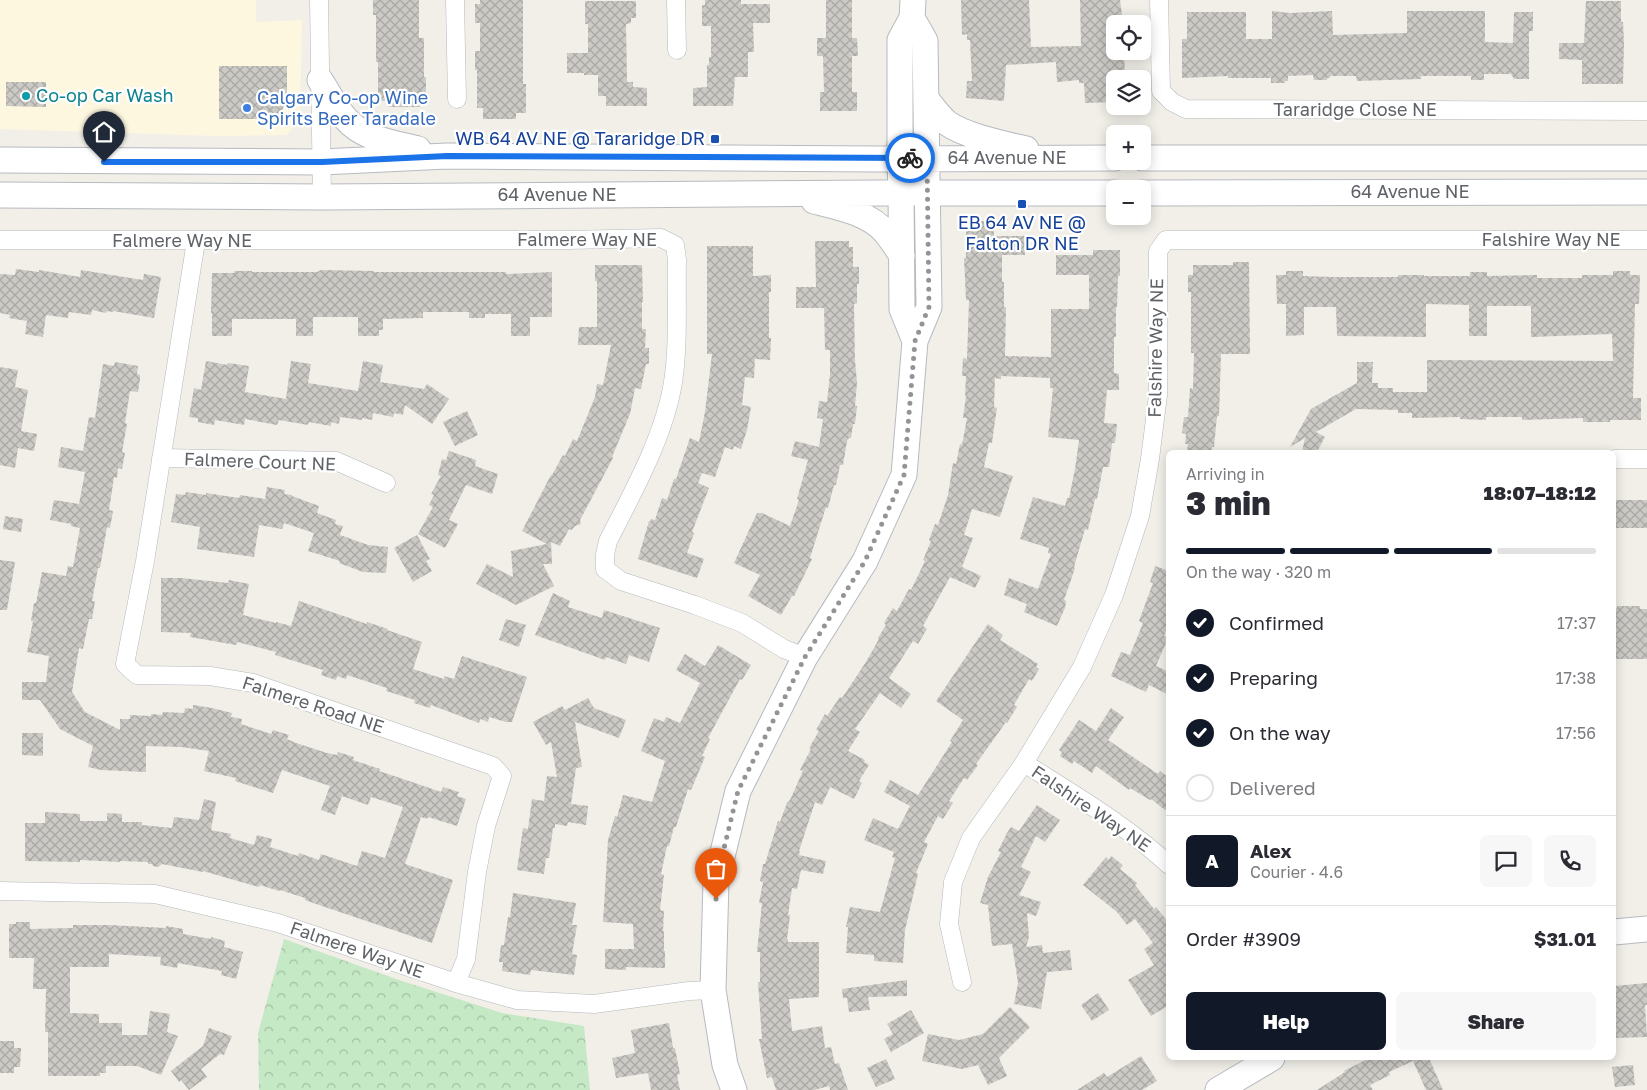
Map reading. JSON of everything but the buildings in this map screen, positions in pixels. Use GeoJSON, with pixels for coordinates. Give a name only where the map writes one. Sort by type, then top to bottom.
{"type":"FeatureCollection","features":[{"type":"Feature","properties":{"kind":"main road"},"geometry":{"type":"LineString","coordinates":[[734,1090],[725,1065],[713,990],[716,881],[738,791],[805,657],[865,561],[904,475],[915,341],[929,307],[925,42],[912,9]]}},
{"type":"Feature","properties":{"kind":"main road"},"geometry":{"type":"LineString","coordinates":[[912,9],[900,40],[900,158],[902,193],[902,310],[915,341]]}},
{"type":"Feature","properties":{"kind":"main road"},"geometry":{"type":"LineString","coordinates":[[320,80],[346,119],[356,127],[382,140],[447,156]]}},
{"type":"Feature","properties":{"kind":"main road"},"geometry":{"type":"LineString","coordinates":[[926,99],[942,118],[962,131],[1058,158]]}},
{"type":"Feature","properties":{"kind":"main road","name":"64 Avenue NE"},"geometry":{"type":"LineString","coordinates":[[0,160],[322,162],[447,156],[1106,158]]}},
{"type":"Feature","properties":{"kind":"main road","name":"64 Avenue NE"},"geometry":{"type":"LineString","coordinates":[[1151,158],[1647,158]]}},
{"type":"Feature","properties":{"kind":"main road","name":"64 Avenue NE"},"geometry":{"type":"LineString","coordinates":[[1151,192],[1647,192]]}},
{"type":"Feature","properties":{"kind":"main road"},"geometry":{"type":"LineString","coordinates":[[789,193],[839,208],[875,223],[885,231],[902,256]]}},
{"type":"Feature","properties":{"kind":"main road","name":"64 Avenue NE"},"geometry":{"type":"LineString","coordinates":[[0,194],[322,197],[789,193],[1106,193]]}},
{"type":"Feature","properties":{"kind":"main road"},"geometry":{"type":"LineString","coordinates":[[1616,932],[1647,929]]}},
{"type":"Feature","properties":{"kind":"main road"},"geometry":{"type":"LineString","coordinates":[[1218,1090],[1269,1060]]}},
{"type":"Feature","properties":{"kind":"street"},"geometry":{"type":"LineString","coordinates":[[455,0],[457,99]]}},
{"type":"Feature","properties":{"kind":"street"},"geometry":{"type":"LineString","coordinates":[[676,0],[677,50]]}},
{"type":"Feature","properties":{"kind":"street","name":"Tararidge Close NE"},"geometry":{"type":"LineString","coordinates":[[1159,0],[1161,91],[1172,102],[1186,110],[1647,111]]}},
{"type":"Feature","properties":{"kind":"street"},"geometry":{"type":"LineString","coordinates":[[322,3],[320,80],[322,197]]}},
{"type":"Feature","properties":{"kind":"street","name":"Falmere Way NE"},"geometry":{"type":"LineString","coordinates":[[0,240],[567,240],[661,238],[675,245],[677,260],[673,384],[657,438],[608,541],[605,568],[621,581],[695,605],[742,623],[784,649],[805,657]]}},
{"type":"Feature","properties":{"kind":"street","name":"Falshire Way NE"},"geometry":{"type":"LineString","coordinates":[[1166,862],[1148,846],[1113,820],[1024,763],[1082,667],[1114,595],[1140,516],[1158,396],[1158,251],[1166,240],[1647,240]]}},
{"type":"Feature","properties":{"kind":"street","name":"Falmere Road NE"},"geometry":{"type":"LineString","coordinates":[[196,241],[144,561],[125,664],[137,675],[210,676],[253,683],[493,766],[502,776],[486,826],[477,872],[466,959],[456,983]]}},
{"type":"Feature","properties":{"kind":"street","name":"Falmere Court NE"},"geometry":{"type":"LineString","coordinates":[[161,458],[336,461],[386,483]]}},
{"type":"Feature","properties":{"kind":"street"},"geometry":{"type":"LineString","coordinates":[[1616,459],[1647,459]]}},
{"type":"Feature","properties":{"kind":"street"},"geometry":{"type":"LineString","coordinates":[[962,982],[948,924],[954,882],[971,838],[1024,763]]}},
{"type":"Feature","properties":{"kind":"street","name":"Falmere Way NE"},"geometry":{"type":"LineString","coordinates":[[0,891],[155,894],[278,923],[456,983],[517,1000],[594,1004],[689,991],[713,990]]}},
{"type":"Feature","properties":{"kind":"shaded area"},"geometry":{"type":"Polygon","coordinates":[[[0,0],[256,0],[256,22],[302,20],[300,117],[287,135],[215,136],[0,129],[0,0]]]}},
{"type":"Feature","properties":{"kind":"green space"},"geometry":{"type":"Polygon","coordinates":[[[284,939],[399,980],[502,1013],[584,1026],[590,1090],[259,1090],[258,1033],[284,939]]]}},
{"type":"Feature","properties":{"kind":"way so far"},"geometry":{"type":"LineString","coordinates":[[716,899],[716,881],[738,791],[805,657],[865,561],[904,475],[915,341],[929,307],[927,158],[910,158]]}},
{"type":"Feature","properties":{"kind":"place","name":"Co-op Car Wash"},"geometry":{"type":"Point","coordinates":[26,96]}},
{"type":"Feature","properties":{"kind":"place","name":"Calgary Co-op Wine Spirits Beer Taradale"},"geometry":{"type":"Point","coordinates":[247,108]}},
{"type":"Feature","properties":{"kind":"place","name":"WB 64 AV NE @ Tararidge DR"},"geometry":{"type":"Point","coordinates":[715,139]}},
{"type":"Feature","properties":{"kind":"place","name":"EB 64 AV NE @ Falton DR NE"},"geometry":{"type":"Point","coordinates":[1022,204]}},
{"type":"Feature","properties":{"kind":"route"},"geometry":{"type":"LineString","coordinates":[[104,162],[322,162],[447,156],[910,158]]}}]}
